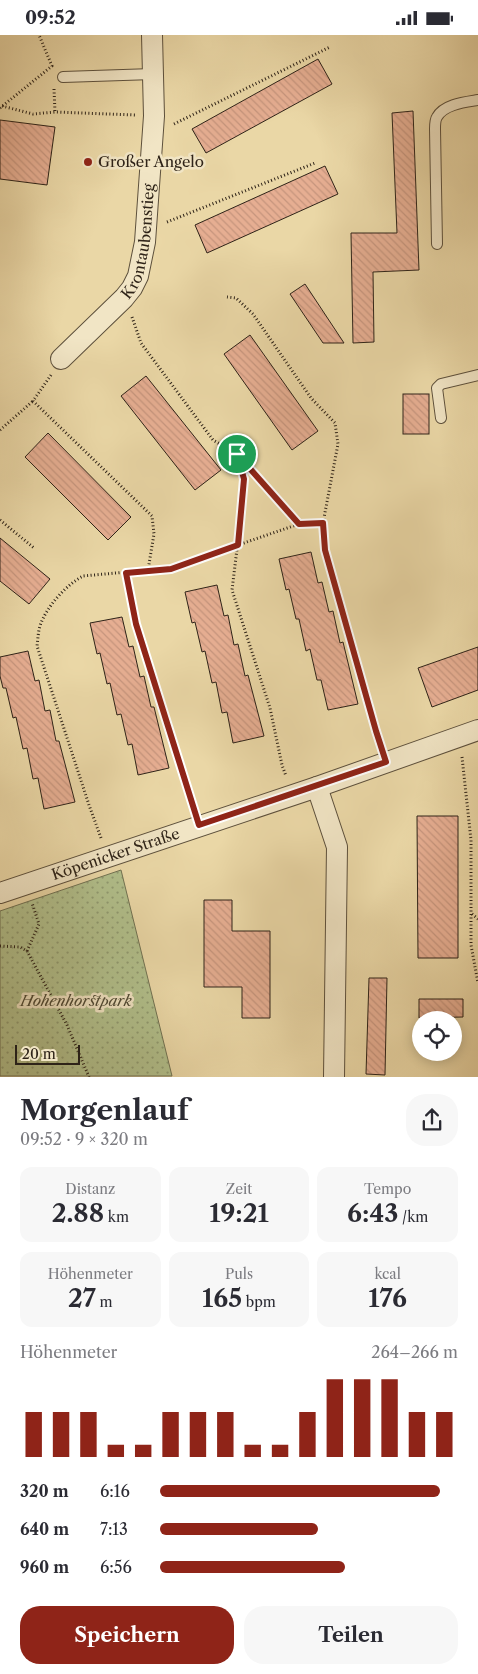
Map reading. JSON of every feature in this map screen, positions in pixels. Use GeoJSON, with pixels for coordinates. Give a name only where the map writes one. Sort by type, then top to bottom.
{"type":"FeatureCollection","features":[{"type":"Feature","properties":{"kind":"street","name":"Krontaubenstieg"},"geometry":{"type":"LineString","coordinates":[[61,359],[124,298],[138,276],[146,231],[154,125],[152,35]]}},
{"type":"Feature","properties":{"kind":"street","name":"Köpenicker Straße"},"geometry":{"type":"LineString","coordinates":[[0,893],[316,787],[469,733]]}},
{"type":"Feature","properties":{"kind":"street"},"geometry":{"type":"LineString","coordinates":[[316,787],[337,847],[334,1077]]}},
{"type":"Feature","properties":{"kind":"lane"},"geometry":{"type":"LineString","coordinates":[[63,77],[153,74]]}},
{"type":"Feature","properties":{"kind":"lane"},"geometry":{"type":"LineString","coordinates":[[437,244],[435,129],[437,117],[444,110],[478,100]]}},
{"type":"Feature","properties":{"kind":"lane"},"geometry":{"type":"LineString","coordinates":[[441,418],[437,388],[441,384],[478,375]]}},
{"type":"Feature","properties":{"kind":"path"},"geometry":{"type":"LineString","coordinates":[[1,107],[52,66],[39,35]]}},
{"type":"Feature","properties":{"kind":"path"},"geometry":{"type":"LineString","coordinates":[[1,107],[32,114],[55,112],[154,125],[330,47]]}},
{"type":"Feature","properties":{"kind":"path"},"geometry":{"type":"LineString","coordinates":[[146,231],[315,163]]}},
{"type":"Feature","properties":{"kind":"path"},"geometry":{"type":"LineString","coordinates":[[226,297],[236,298],[253,314],[311,398],[335,423],[338,444],[323,523],[325,550],[386,762]]}},
{"type":"Feature","properties":{"kind":"path"},"geometry":{"type":"LineString","coordinates":[[124,298],[142,343],[213,440],[237,454],[299,524]]}},
{"type":"Feature","properties":{"kind":"path"},"geometry":{"type":"LineString","coordinates":[[0,430],[33,401],[61,359]]}},
{"type":"Feature","properties":{"kind":"path"},"geometry":{"type":"LineString","coordinates":[[33,401],[152,516],[154,535],[148,570]]}},
{"type":"Feature","properties":{"kind":"path"},"geometry":{"type":"LineString","coordinates":[[237,454],[244,479],[232,590],[270,708],[282,765],[292,794]]}},
{"type":"Feature","properties":{"kind":"path"},"geometry":{"type":"LineString","coordinates":[[0,520],[34,548]]}},
{"type":"Feature","properties":{"kind":"path"},"geometry":{"type":"LineString","coordinates":[[108,856],[89,805],[37,645],[40,626],[54,602],[71,583],[83,576],[171,569],[299,524],[323,523]]}},
{"type":"Feature","properties":{"kind":"path"},"geometry":{"type":"LineString","coordinates":[[126,573],[136,624],[199,825]]}},
{"type":"Feature","properties":{"kind":"path"},"geometry":{"type":"LineString","coordinates":[[469,733],[471,945],[478,983]]}},
{"type":"Feature","properties":{"kind":"path"},"geometry":{"type":"LineString","coordinates":[[26,884],[39,924],[26,951]]}},
{"type":"Feature","properties":{"kind":"path"},"geometry":{"type":"LineString","coordinates":[[471,913],[478,919]]}},
{"type":"Feature","properties":{"kind":"path"},"geometry":{"type":"LineString","coordinates":[[0,946],[20,947],[26,951],[67,1025],[89,1077]]}},
{"type":"Feature","properties":{"kind":"green space","name":"Hohenhorstpark"},"geometry":{"type":"Polygon","coordinates":[[[121,870],[172,1076],[0,1076],[0,911],[121,870]]]}},
{"type":"Feature","properties":{"kind":"building"},"geometry":{"type":"Polygon","coordinates":[[[318,59],[332,84],[206,153],[192,129],[318,59]]]}},
{"type":"Feature","properties":{"kind":"building"},"geometry":{"type":"Polygon","coordinates":[[[413,111],[419,270],[373,272],[374,342],[353,343],[351,233],[397,233],[392,113],[413,111]]]}},
{"type":"Feature","properties":{"kind":"building"},"geometry":{"type":"Polygon","coordinates":[[[0,120],[55,127],[47,185],[0,179],[0,120]]]}},
{"type":"Feature","properties":{"kind":"building"},"geometry":{"type":"Polygon","coordinates":[[[325,166],[338,194],[207,253],[195,225],[325,166]]]}},
{"type":"Feature","properties":{"kind":"building"},"geometry":{"type":"Polygon","coordinates":[[[305,284],[344,343],[323,343],[290,294],[305,284]]]}},
{"type":"Feature","properties":{"kind":"building"},"geometry":{"type":"Polygon","coordinates":[[[250,335],[318,431],[292,450],[224,354],[250,335]]]}},
{"type":"Feature","properties":{"kind":"building"},"geometry":{"type":"Polygon","coordinates":[[[146,376],[221,470],[195,490],[121,396],[146,376]]]}},
{"type":"Feature","properties":{"kind":"building"},"geometry":{"type":"Polygon","coordinates":[[[403,394],[429,394],[429,434],[403,434],[403,394]]]}},
{"type":"Feature","properties":{"kind":"building"},"geometry":{"type":"Polygon","coordinates":[[[48,433],[131,517],[108,540],[25,457],[48,433]]]}},
{"type":"Feature","properties":{"kind":"building"},"geometry":{"type":"Polygon","coordinates":[[[0,538],[50,579],[29,604],[0,581],[0,538]]]}},
{"type":"Feature","properties":{"kind":"building"},"geometry":{"type":"Polygon","coordinates":[[[311,552],[318,583],[322,582],[329,612],[333,611],[340,643],[343,642],[358,704],[328,710],[321,680],[317,680],[310,649],[306,651],[299,619],[296,619],[289,589],[286,590],[279,559],[311,552]]]}},
{"type":"Feature","properties":{"kind":"building"},"geometry":{"type":"Polygon","coordinates":[[[217,585],[224,616],[228,615],[234,645],[238,644],[245,676],[248,675],[264,736],[233,743],[227,712],[222,713],[216,682],[212,683],[205,651],[202,652],[195,622],[192,623],[185,592],[217,585]]]}},
{"type":"Feature","properties":{"kind":"building"},"geometry":{"type":"Polygon","coordinates":[[[122,617],[129,647],[133,646],[140,677],[144,676],[151,707],[154,707],[169,768],[138,775],[132,744],[128,745],[121,714],[117,715],[110,683],[107,684],[100,653],[97,654],[90,623],[122,617]]]}},
{"type":"Feature","properties":{"kind":"building"},"geometry":{"type":"Polygon","coordinates":[[[478,647],[478,690],[432,707],[418,668],[478,647]]]}},
{"type":"Feature","properties":{"kind":"building"},"geometry":{"type":"Polygon","coordinates":[[[28,651],[35,681],[39,680],[45,711],[50,710],[56,741],[59,741],[75,802],[44,809],[38,778],[33,779],[27,748],[23,749],[16,717],[13,718],[6,688],[3,688],[0,676],[0,657],[28,651]]]}},
{"type":"Feature","properties":{"kind":"building"},"geometry":{"type":"Polygon","coordinates":[[[417,816],[458,816],[458,958],[418,958],[417,816]]]}},
{"type":"Feature","properties":{"kind":"building"},"geometry":{"type":"Polygon","coordinates":[[[204,900],[232,900],[232,931],[270,931],[270,1018],[242,1018],[242,987],[204,987],[204,900]]]}},
{"type":"Feature","properties":{"kind":"building"},"geometry":{"type":"Polygon","coordinates":[[[369,978],[387,978],[385,1075],[366,1074],[369,978]]]}},
{"type":"Feature","properties":{"kind":"building"},"geometry":{"type":"Polygon","coordinates":[[[419,999],[463,999],[463,1017],[462,1011],[419,1011],[419,999]]]}},
{"type":"Feature","properties":{"kind":"place","name":"Großer Angelo"},"geometry":{"type":"Point","coordinates":[88,162]}},
{"type":"Feature","properties":{"kind":"route"},"geometry":{"type":"LineString","coordinates":[[237,454],[299,524],[323,523],[325,550],[386,762],[199,825],[136,624],[126,573],[171,569],[238,545],[244,479],[237,454]]}}]}
